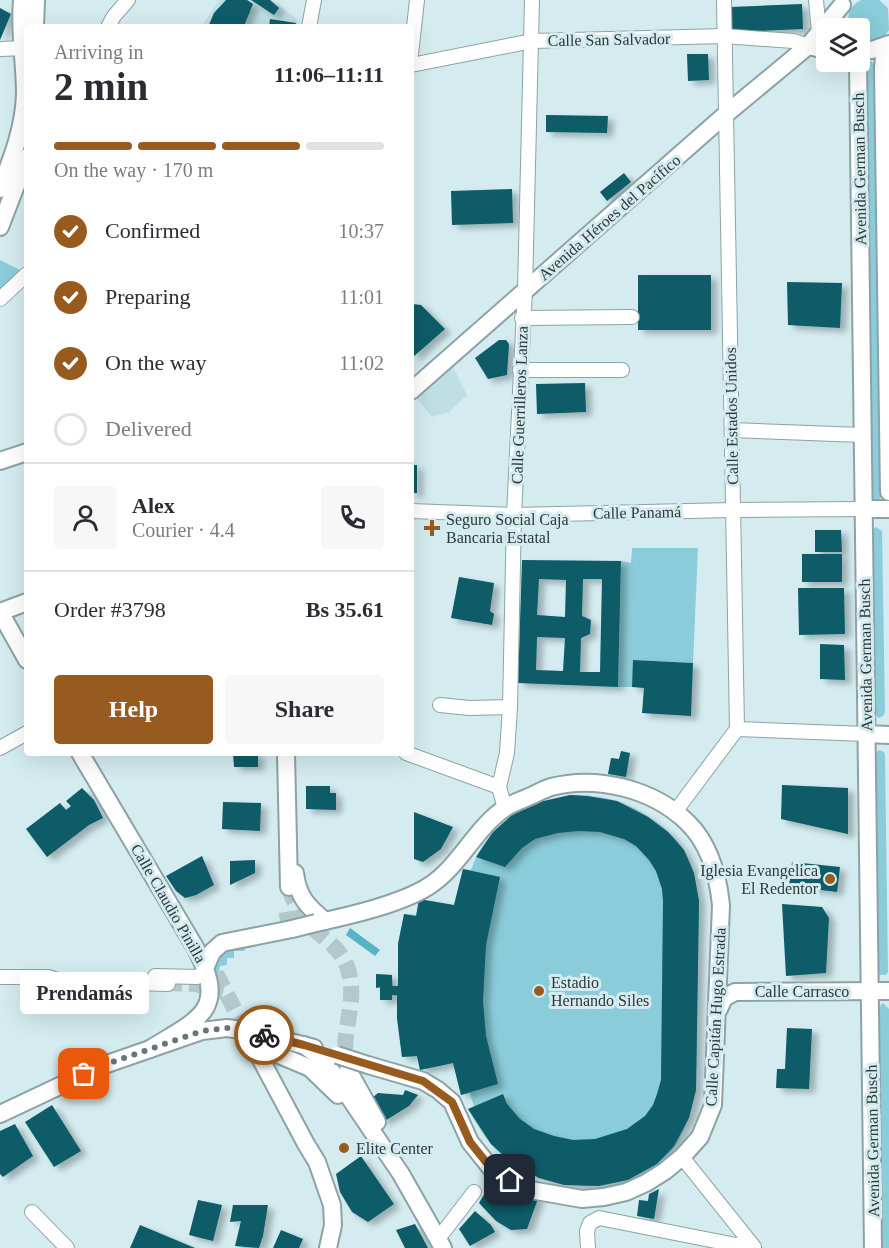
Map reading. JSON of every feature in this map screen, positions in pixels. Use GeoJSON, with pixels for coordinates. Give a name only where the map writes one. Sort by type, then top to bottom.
{"type":"FeatureCollection","features":[{"type":"Feature","properties":{"kind":"main road"},"geometry":{"type":"LineString","coordinates":[[22,0],[20,14],[24,41]]}},
{"type":"Feature","properties":{"kind":"main road"},"geometry":{"type":"LineString","coordinates":[[35,24],[36,0]]}},
{"type":"Feature","properties":{"kind":"main road"},"geometry":{"type":"LineString","coordinates":[[839,18],[844,2]]}},
{"type":"Feature","properties":{"kind":"main road","name":"Avenida Héroes del Pacífico"},"geometry":{"type":"LineString","coordinates":[[831,18],[844,2]]}},
{"type":"Feature","properties":{"kind":"main road","name":"Avenida Héroes del Pacífico"},"geometry":{"type":"LineString","coordinates":[[414,388],[726,114],[808,46],[816,36]]}},
{"type":"Feature","properties":{"kind":"main road"},"geometry":{"type":"LineString","coordinates":[[870,50],[887,45]]}},
{"type":"Feature","properties":{"kind":"main road","name":"Avenida German Busch"},"geometry":{"type":"LineString","coordinates":[[887,45],[883,68],[889,492]]}},
{"type":"Feature","properties":{"kind":"main road"},"geometry":{"type":"LineString","coordinates":[[808,46],[816,48]]}},
{"type":"Feature","properties":{"kind":"main road","name":"Avenida German Busch"},"geometry":{"type":"LineString","coordinates":[[858,72],[873,1248]]}},
{"type":"Feature","properties":{"kind":"main road"},"geometry":{"type":"LineString","coordinates":[[0,189],[19,140],[24,106]]}},
{"type":"Feature","properties":{"kind":"main road"},"geometry":{"type":"LineString","coordinates":[[0,227],[24,165]]}},
{"type":"Feature","properties":{"kind":"main road"},"geometry":{"type":"LineString","coordinates":[[0,461],[24,453]]}},
{"type":"Feature","properties":{"kind":"main road"},"geometry":{"type":"LineString","coordinates":[[864,509],[889,509]]}},
{"type":"Feature","properties":{"kind":"main road"},"geometry":{"type":"LineString","coordinates":[[24,603],[0,612],[24,655]]}},
{"type":"Feature","properties":{"kind":"main road"},"geometry":{"type":"LineString","coordinates":[[866,734],[889,735]]}},
{"type":"Feature","properties":{"kind":"main road","name":"Calle Claudio Pinilla"},"geometry":{"type":"LineString","coordinates":[[82,756],[99,779],[206,966],[211,990],[208,1006],[204,1012],[190,1024],[150,1049]]}},
{"type":"Feature","properties":{"kind":"main road"},"geometry":{"type":"LineString","coordinates":[[286,756],[289,887]]}},
{"type":"Feature","properties":{"kind":"main road","name":"Calle Capitán Hugo Estrada"},"geometry":{"type":"LineString","coordinates":[[150,1049],[202,1031],[227,1028],[251,1039],[304,1045],[423,1081],[452,1102],[470,1142],[494,1172],[525,1189],[582,1199],[626,1192],[665,1171],[682,1157],[700,1137],[713,1105],[721,905],[718,880],[699,837],[688,822],[645,794],[614,785],[581,783],[550,787],[505,808],[442,876],[428,887],[403,898],[320,922],[286,925],[222,943],[212,952],[206,966]]}},
{"type":"Feature","properties":{"kind":"main road"},"geometry":{"type":"LineString","coordinates":[[288,813],[294,824],[294,867],[297,888],[320,922]]}},
{"type":"Feature","properties":{"kind":"main road"},"geometry":{"type":"LineString","coordinates":[[195,947],[218,935],[286,925]]}},
{"type":"Feature","properties":{"kind":"main road","name":"Calle Carrasco"},"geometry":{"type":"LineString","coordinates":[[719,973],[725,984],[735,992]]}},
{"type":"Feature","properties":{"kind":"main road","name":"Calle Carrasco"},"geometry":{"type":"LineString","coordinates":[[718,1009],[724,998],[735,992],[889,991]]}},
{"type":"Feature","properties":{"kind":"main road"},"geometry":{"type":"LineString","coordinates":[[251,1039],[310,1068],[326,1082],[348,1107],[395,1183],[412,1192]]}},
{"type":"Feature","properties":{"kind":"main road"},"geometry":{"type":"LineString","coordinates":[[251,1039],[317,1162],[332,1205],[333,1225],[328,1248]]}},
{"type":"Feature","properties":{"kind":"main road"},"geometry":{"type":"LineString","coordinates":[[304,1045],[324,1060],[401,1174],[440,1244]]}},
{"type":"Feature","properties":{"kind":"main road"},"geometry":{"type":"LineString","coordinates":[[0,1114],[104,1065],[150,1049]]}},
{"type":"Feature","properties":{"kind":"main road"},"geometry":{"type":"LineString","coordinates":[[348,1070],[396,1155],[401,1174]]}},
{"type":"Feature","properties":{"kind":"street"},"geometry":{"type":"LineString","coordinates":[[110,24],[128,0]]}},
{"type":"Feature","properties":{"kind":"street"},"geometry":{"type":"LineString","coordinates":[[310,24],[314,0]]}},
{"type":"Feature","properties":{"kind":"street"},"geometry":{"type":"LineString","coordinates":[[414,27],[417,0]]}},
{"type":"Feature","properties":{"kind":"street","name":"Calle Guerrilleros Lanza"},"geometry":{"type":"LineString","coordinates":[[505,808],[499,787],[507,753],[510,707],[514,515],[525,291],[532,0]]}},
{"type":"Feature","properties":{"kind":"street","name":"Calle Estados Unidos"},"geometry":{"type":"LineString","coordinates":[[724,0],[737,729]]}},
{"type":"Feature","properties":{"kind":"street"},"geometry":{"type":"LineString","coordinates":[[816,0],[818,18]]}},
{"type":"Feature","properties":{"kind":"street","name":"Calle San Salvador"},"geometry":{"type":"LineString","coordinates":[[414,64],[532,41],[724,36],[793,41],[808,46]]}},
{"type":"Feature","properties":{"kind":"street"},"geometry":{"type":"LineString","coordinates":[[0,49],[24,48]]}},
{"type":"Feature","properties":{"kind":"street"},"geometry":{"type":"LineString","coordinates":[[0,299],[24,277]]}},
{"type":"Feature","properties":{"kind":"street"},"geometry":{"type":"LineString","coordinates":[[522,318],[632,317]]}},
{"type":"Feature","properties":{"kind":"street"},"geometry":{"type":"LineString","coordinates":[[520,370],[622,370]]}},
{"type":"Feature","properties":{"kind":"street"},"geometry":{"type":"LineString","coordinates":[[732,430],[862,435]]}},
{"type":"Feature","properties":{"kind":"street","name":"Calle Panamá"},"geometry":{"type":"LineString","coordinates":[[414,511],[514,515],[864,509]]}},
{"type":"Feature","properties":{"kind":"street"},"geometry":{"type":"LineString","coordinates":[[440,705],[469,708],[510,707]]}},
{"type":"Feature","properties":{"kind":"street"},"geometry":{"type":"LineString","coordinates":[[675,812],[737,729],[866,734]]}},
{"type":"Feature","properties":{"kind":"street"},"geometry":{"type":"LineString","coordinates":[[0,748],[24,735]]}},
{"type":"Feature","properties":{"kind":"street"},"geometry":{"type":"LineString","coordinates":[[414,756],[499,787]]}},
{"type":"Feature","properties":{"kind":"street"},"geometry":{"type":"LineString","coordinates":[[49,977],[61,972],[197,977],[203,973],[206,966]]}},
{"type":"Feature","properties":{"kind":"street"},"geometry":{"type":"LineString","coordinates":[[0,977],[49,977],[60,981],[168,984]]}},
{"type":"Feature","properties":{"kind":"street"},"geometry":{"type":"LineString","coordinates":[[682,1157],[752,1245]]}},
{"type":"Feature","properties":{"kind":"street"},"geometry":{"type":"LineString","coordinates":[[440,1244],[474,1192]]}},
{"type":"Feature","properties":{"kind":"street"},"geometry":{"type":"LineString","coordinates":[[32,1212],[67,1248]]}},
{"type":"Feature","properties":{"kind":"street"},"geometry":{"type":"LineString","coordinates":[[588,1248],[587,1231],[590,1223],[599,1218],[736,1245],[752,1245]]}},
{"type":"Feature","properties":{"kind":"shaded area"},"geometry":{"type":"Polygon","coordinates":[[[219,0],[271,0],[297,19],[296,24],[203,24],[219,0]]]}},
{"type":"Feature","properties":{"kind":"shaded area"},"geometry":{"type":"Polygon","coordinates":[[[861,0],[879,0],[888,8],[889,30],[886,34],[880,39],[870,41],[870,18],[848,18],[854,5],[861,0]]]}},
{"type":"Feature","properties":{"kind":"shaded area"},"geometry":{"type":"Polygon","coordinates":[[[870,61],[877,67],[882,497],[876,501],[870,497],[866,72],[870,72],[870,61]]]}},
{"type":"Feature","properties":{"kind":"shaded area"},"geometry":{"type":"Polygon","coordinates":[[[0,260],[24,272],[0,293],[0,260]]]}},
{"type":"Feature","properties":{"kind":"shaded area"},"geometry":{"type":"Polygon","coordinates":[[[451,363],[467,395],[449,412],[432,417],[414,395],[451,363]]]}},
{"type":"Feature","properties":{"kind":"shaded area"},"geometry":{"type":"Polygon","coordinates":[[[876,527],[882,531],[885,712],[879,718],[873,713],[871,531],[876,527]]]}},
{"type":"Feature","properties":{"kind":"shaded area"},"geometry":{"type":"Polygon","coordinates":[[[632,548],[698,548],[693,663],[634,660],[632,687],[618,687],[621,561],[631,563],[632,548]]]}},
{"type":"Feature","properties":{"kind":"shaded area"},"geometry":{"type":"Polygon","coordinates":[[[879,750],[884,752],[885,756],[888,972],[886,975],[878,975],[876,971],[873,756],[879,750]]]}},
{"type":"Feature","properties":{"kind":"shaded area","name":"Estadio Hernando Siles"},"geometry":{"type":"Polygon","coordinates":[[[570,795],[599,797],[625,804],[645,814],[664,828],[680,844],[688,858],[699,901],[696,1090],[688,1119],[675,1146],[643,1172],[624,1180],[583,1186],[563,1184],[523,1170],[491,1144],[468,1109],[474,1107],[470,1093],[461,1095],[453,1063],[420,1070],[417,1056],[402,1057],[397,996],[392,995],[392,1000],[380,1000],[380,988],[376,988],[376,974],[392,975],[393,986],[398,986],[398,944],[404,914],[416,915],[454,905],[463,869],[471,870],[487,839],[498,828],[509,818],[537,804],[570,795]]]}},
{"type":"Feature","properties":{"kind":"shaded area"},"geometry":{"type":"Polygon","coordinates":[[[350,928],[380,950],[375,956],[346,935],[350,928]]]}},
{"type":"Feature","properties":{"kind":"shaded area"},"geometry":{"type":"Polygon","coordinates":[[[244,945],[245,951],[234,951],[234,958],[227,958],[227,965],[220,966],[218,981],[214,973],[216,956],[223,950],[244,945]]]}},
{"type":"Feature","properties":{"kind":"shaded area"},"geometry":{"type":"Polygon","coordinates":[[[883,1003],[889,1009],[889,1248],[880,1248],[877,1009],[883,1003]]]}},
{"type":"Feature","properties":{"kind":"building"},"geometry":{"type":"Polygon","coordinates":[[[226,0],[247,0],[253,4],[245,24],[209,24],[214,13],[226,0]]]}},
{"type":"Feature","properties":{"kind":"building"},"geometry":{"type":"Polygon","coordinates":[[[251,0],[270,0],[279,8],[274,15],[251,0]]]}},
{"type":"Feature","properties":{"kind":"building"},"geometry":{"type":"Polygon","coordinates":[[[802,4],[803,29],[732,32],[731,7],[802,4]]]}},
{"type":"Feature","properties":{"kind":"building"},"geometry":{"type":"Polygon","coordinates":[[[0,8],[11,14],[0,40],[0,8]]]}},
{"type":"Feature","properties":{"kind":"building"},"geometry":{"type":"Polygon","coordinates":[[[270,19],[296,23],[296,24],[269,24],[270,19]]]}},
{"type":"Feature","properties":{"kind":"building"},"geometry":{"type":"Polygon","coordinates":[[[687,54],[708,54],[709,80],[688,81],[687,54]]]}},
{"type":"Feature","properties":{"kind":"building"},"geometry":{"type":"Polygon","coordinates":[[[546,115],[608,116],[607,133],[546,132],[546,115]]]}},
{"type":"Feature","properties":{"kind":"building"},"geometry":{"type":"Polygon","coordinates":[[[624,173],[631,182],[607,201],[600,192],[624,173]]]}},
{"type":"Feature","properties":{"kind":"building"},"geometry":{"type":"Polygon","coordinates":[[[512,189],[513,223],[452,225],[451,191],[512,189]]]}},
{"type":"Feature","properties":{"kind":"building"},"geometry":{"type":"Polygon","coordinates":[[[638,275],[711,275],[711,330],[638,330],[638,275]]]}},
{"type":"Feature","properties":{"kind":"building"},"geometry":{"type":"Polygon","coordinates":[[[787,282],[842,283],[840,328],[788,325],[787,282]]]}},
{"type":"Feature","properties":{"kind":"building"},"geometry":{"type":"Polygon","coordinates":[[[414,304],[421,305],[445,329],[414,356],[414,304]]]}},
{"type":"Feature","properties":{"kind":"building"},"geometry":{"type":"Polygon","coordinates":[[[499,340],[506,340],[509,344],[507,375],[488,379],[475,358],[499,340]]]}},
{"type":"Feature","properties":{"kind":"building"},"geometry":{"type":"Polygon","coordinates":[[[585,383],[586,412],[537,414],[536,384],[585,383]]]}},
{"type":"Feature","properties":{"kind":"building"},"geometry":{"type":"Polygon","coordinates":[[[414,465],[417,465],[417,493],[414,493],[414,465]]]}},
{"type":"Feature","properties":{"kind":"building"},"geometry":{"type":"Polygon","coordinates":[[[815,530],[841,530],[842,552],[815,552],[815,530]]]}},
{"type":"Feature","properties":{"kind":"building"},"geometry":{"type":"Polygon","coordinates":[[[802,554],[842,554],[842,582],[802,582],[802,554]]]}},
{"type":"Feature","properties":{"kind":"building"},"geometry":{"type":"Polygon","coordinates":[[[522,560],[621,561],[618,687],[518,683],[522,560]],[[539,579],[537,615],[565,617],[566,580],[539,579]],[[583,579],[582,616],[591,620],[590,634],[581,638],[580,672],[600,672],[602,579],[583,579]],[[537,637],[536,670],[563,671],[565,638],[537,637]]]}},
{"type":"Feature","properties":{"kind":"building"},"geometry":{"type":"Polygon","coordinates":[[[459,577],[494,583],[490,611],[494,614],[492,625],[451,618],[459,577]]]}},
{"type":"Feature","properties":{"kind":"building"},"geometry":{"type":"Polygon","coordinates":[[[798,588],[844,588],[845,634],[799,635],[798,588]]]}},
{"type":"Feature","properties":{"kind":"building"},"geometry":{"type":"Polygon","coordinates":[[[820,644],[844,645],[845,680],[820,679],[820,644]]]}},
{"type":"Feature","properties":{"kind":"building"},"geometry":{"type":"Polygon","coordinates":[[[633,660],[693,663],[691,716],[642,713],[644,688],[632,687],[633,660]]]}},
{"type":"Feature","properties":{"kind":"building"},"geometry":{"type":"Polygon","coordinates":[[[621,751],[630,753],[626,777],[608,774],[611,758],[619,759],[621,751]]]}},
{"type":"Feature","properties":{"kind":"building"},"geometry":{"type":"Polygon","coordinates":[[[233,756],[258,756],[258,767],[234,767],[233,756]]]}},
{"type":"Feature","properties":{"kind":"building"},"geometry":{"type":"Polygon","coordinates":[[[782,785],[848,788],[848,834],[781,819],[782,785]]]}},
{"type":"Feature","properties":{"kind":"building"},"geometry":{"type":"Polygon","coordinates":[[[306,786],[330,786],[330,793],[336,793],[336,810],[306,809],[306,786]]]}},
{"type":"Feature","properties":{"kind":"building"},"geometry":{"type":"Polygon","coordinates":[[[82,788],[94,800],[103,818],[89,825],[47,857],[26,829],[60,803],[66,810],[71,806],[66,801],[82,788]]]}},
{"type":"Feature","properties":{"kind":"building"},"geometry":{"type":"Polygon","coordinates":[[[570,795],[617,801],[648,817],[668,832],[684,850],[694,873],[699,901],[696,1090],[689,1118],[674,1146],[657,1164],[628,1180],[599,1186],[564,1185],[539,1178],[511,1162],[491,1144],[468,1109],[503,1094],[507,1104],[520,1119],[534,1129],[573,1140],[595,1139],[627,1129],[645,1116],[657,1094],[661,1080],[663,901],[656,871],[649,860],[636,846],[624,839],[600,832],[579,831],[535,839],[522,848],[505,867],[476,857],[493,832],[513,814],[539,802],[570,795]]]}},
{"type":"Feature","properties":{"kind":"building"},"geometry":{"type":"Polygon","coordinates":[[[223,802],[261,803],[260,831],[222,829],[223,802]]]}},
{"type":"Feature","properties":{"kind":"building"},"geometry":{"type":"Polygon","coordinates":[[[414,812],[453,827],[441,849],[423,862],[414,859],[414,812]]]}},
{"type":"Feature","properties":{"kind":"building"},"geometry":{"type":"Polygon","coordinates":[[[202,856],[214,885],[185,898],[176,891],[166,876],[202,856]]]}},
{"type":"Feature","properties":{"kind":"building"},"geometry":{"type":"Polygon","coordinates":[[[255,860],[255,873],[230,885],[230,861],[255,860]]]}},
{"type":"Feature","properties":{"kind":"building"},"geometry":{"type":"Polygon","coordinates":[[[792,862],[840,867],[837,892],[789,886],[792,862]]]}},
{"type":"Feature","properties":{"kind":"building"},"geometry":{"type":"Polygon","coordinates":[[[463,869],[500,877],[486,945],[483,1001],[486,1036],[498,1084],[461,1095],[453,1063],[420,1070],[417,1056],[402,1057],[397,1018],[397,995],[392,995],[392,1000],[380,1000],[380,987],[376,988],[376,974],[392,975],[392,986],[398,986],[398,944],[404,914],[416,916],[419,899],[454,905],[463,869]]]}},
{"type":"Feature","properties":{"kind":"building"},"geometry":{"type":"Polygon","coordinates":[[[782,904],[822,907],[829,918],[826,973],[786,976],[782,904]]]}},
{"type":"Feature","properties":{"kind":"building"},"geometry":{"type":"Polygon","coordinates":[[[787,1028],[812,1029],[809,1089],[776,1088],[777,1069],[785,1069],[787,1028]]]}},
{"type":"Feature","properties":{"kind":"building"},"geometry":{"type":"Polygon","coordinates":[[[405,1090],[418,1095],[409,1106],[383,1122],[372,1102],[373,1097],[378,1093],[403,1095],[405,1090]]]}},
{"type":"Feature","properties":{"kind":"building"},"geometry":{"type":"Polygon","coordinates":[[[52,1105],[81,1151],[54,1167],[25,1122],[52,1105]]]}},
{"type":"Feature","properties":{"kind":"building"},"geometry":{"type":"Polygon","coordinates":[[[15,1124],[33,1156],[3,1177],[0,1174],[0,1131],[15,1124]]]}},
{"type":"Feature","properties":{"kind":"building"},"geometry":{"type":"Polygon","coordinates":[[[361,1156],[394,1204],[368,1222],[352,1212],[340,1192],[336,1174],[361,1156]]]}},
{"type":"Feature","properties":{"kind":"building"},"geometry":{"type":"Polygon","coordinates":[[[492,1181],[524,1194],[539,1196],[527,1229],[511,1230],[496,1221],[479,1203],[492,1181]]]}},
{"type":"Feature","properties":{"kind":"building"},"geometry":{"type":"Polygon","coordinates":[[[659,1189],[654,1219],[637,1216],[639,1200],[648,1201],[649,1194],[659,1189]]]}},
{"type":"Feature","properties":{"kind":"building"},"geometry":{"type":"Polygon","coordinates":[[[198,1200],[222,1205],[213,1241],[189,1235],[198,1200]]]}},
{"type":"Feature","properties":{"kind":"building"},"geometry":{"type":"Polygon","coordinates":[[[233,1205],[268,1205],[259,1248],[235,1246],[241,1221],[230,1222],[233,1205]]]}},
{"type":"Feature","properties":{"kind":"building"},"geometry":{"type":"Polygon","coordinates":[[[475,1211],[491,1225],[495,1232],[470,1246],[459,1229],[475,1211]]]}},
{"type":"Feature","properties":{"kind":"building"},"geometry":{"type":"Polygon","coordinates":[[[415,1224],[428,1248],[405,1248],[396,1230],[415,1224]]]}},
{"type":"Feature","properties":{"kind":"building"},"geometry":{"type":"Polygon","coordinates":[[[140,1225],[195,1248],[130,1248],[140,1225]]]}},
{"type":"Feature","properties":{"kind":"building"},"geometry":{"type":"Polygon","coordinates":[[[281,1230],[303,1239],[299,1248],[273,1248],[281,1230]]]}},
{"type":"Feature","properties":{"kind":"tunnel"},"geometry":{"type":"LineString","coordinates":[[289,887],[302,916],[336,949],[348,969],[351,982],[345,1043],[348,1069]]}},
{"type":"Feature","properties":{"kind":"tunnel"},"geometry":{"type":"LineString","coordinates":[[280,921],[304,917]]}},
{"type":"Feature","properties":{"kind":"tunnel"},"geometry":{"type":"LineString","coordinates":[[205,952],[251,1041]]}},
{"type":"Feature","properties":{"kind":"tunnel"},"geometry":{"type":"LineString","coordinates":[[168,984],[195,985],[225,993]]}},
{"type":"Feature","properties":{"kind":"way so far"},"geometry":{"type":"LineString","coordinates":[[84,1074],[202,1031],[227,1028],[264,1035]]}},
{"type":"Feature","properties":{"kind":"place","name":"Seguro Social Caja Bancaria Estatal"},"geometry":{"type":"Point","coordinates":[432,528]}},
{"type":"Feature","properties":{"kind":"place","name":"Iglesia Evangelica El Redentor"},"geometry":{"type":"Point","coordinates":[830,879]}},
{"type":"Feature","properties":{"kind":"place","name":"Estadio Hernando Siles"},"geometry":{"type":"Point","coordinates":[539,991]}},
{"type":"Feature","properties":{"kind":"place","name":"Prendamás"},"geometry":{"type":"Point","coordinates":[84,1074]}},
{"type":"Feature","properties":{"kind":"place","name":"Elite Center"},"geometry":{"type":"Point","coordinates":[344,1148]}},
{"type":"Feature","properties":{"kind":"route"},"geometry":{"type":"LineString","coordinates":[[264,1035],[423,1081],[452,1102],[470,1142],[494,1172],[510,1180]]}}]}
